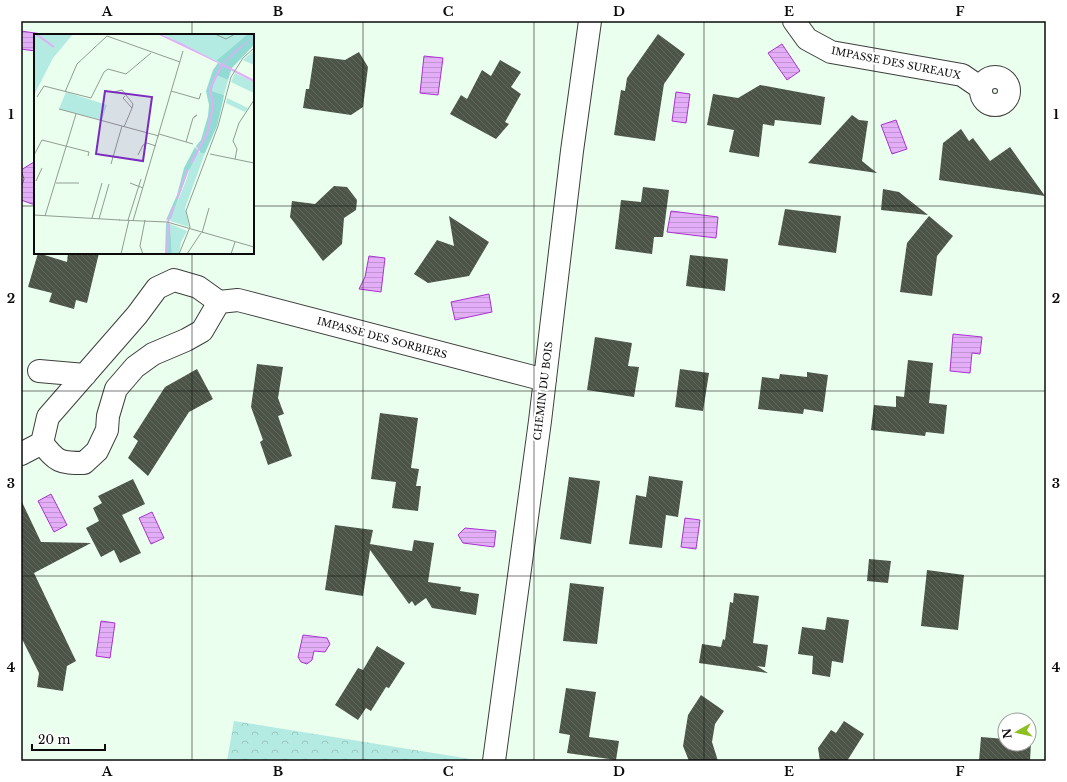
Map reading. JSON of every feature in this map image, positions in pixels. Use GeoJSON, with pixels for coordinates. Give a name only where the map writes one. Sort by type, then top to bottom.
{"type":"FeatureCollection","features":[{"type":"Feature","properties":{"kind":"street","name":"CHEMIN DU BOIS"},"geometry":{"type":"LineString","coordinates":[[494,761],[545,380],[571,159],[590,21]]}},
{"type":"Feature","properties":{"kind":"street","name":"IMPASSE DES SUREAUX"},"geometry":{"type":"LineString","coordinates":[[794,21],[807,39],[831,52],[962,75],[982,88]]}},
{"type":"Feature","properties":{"kind":"street"},"geometry":{"type":"LineString","coordinates":[[21,454],[42,443],[48,417],[138,315],[157,288],[174,280],[198,287],[219,302],[202,331],[186,340],[153,354],[135,367],[116,389],[108,416],[107,430],[97,451],[84,462],[68,463],[54,458],[42,443]]}},
{"type":"Feature","properties":{"kind":"street","name":"IMPASSE DES SORBIERS"},"geometry":{"type":"LineString","coordinates":[[219,302],[238,300],[545,380]]}},
{"type":"Feature","properties":{"kind":"street"},"geometry":{"type":"LineString","coordinates":[[39,370],[85,375]]}},
{"type":"Feature","properties":{"kind":"green space"},"geometry":{"type":"Polygon","coordinates":[[[234,721],[483,761],[227,761],[234,721]]]}},
{"type":"Feature","properties":{"kind":"shaded area"},"geometry":{"type":"Polygon","coordinates":[[[21,31],[42,34],[34,34],[34,51],[21,49],[21,31]]]}},
{"type":"Feature","properties":{"kind":"shaded area"},"geometry":{"type":"Polygon","coordinates":[[[782,44],[800,71],[787,80],[768,53],[782,44]]]}},
{"type":"Feature","properties":{"kind":"shaded area"},"geometry":{"type":"Polygon","coordinates":[[[424,56],[443,58],[438,95],[420,93],[424,56]]]}},
{"type":"Feature","properties":{"kind":"shaded area"},"geometry":{"type":"Polygon","coordinates":[[[676,92],[690,94],[686,123],[672,121],[676,92]]]}},
{"type":"Feature","properties":{"kind":"shaded area"},"geometry":{"type":"Polygon","coordinates":[[[896,120],[907,149],[892,154],[881,125],[896,120]]]}},
{"type":"Feature","properties":{"kind":"shaded area"},"geometry":{"type":"Polygon","coordinates":[[[34,162],[34,205],[21,200],[21,188],[24,179],[21,170],[34,162]]]}},
{"type":"Feature","properties":{"kind":"shaded area"},"geometry":{"type":"Polygon","coordinates":[[[671,211],[718,217],[716,238],[667,232],[671,211]]]}},
{"type":"Feature","properties":{"kind":"shaded area"},"geometry":{"type":"Polygon","coordinates":[[[369,256],[385,258],[381,292],[359,289],[365,277],[369,256]]]}},
{"type":"Feature","properties":{"kind":"shaded area"},"geometry":{"type":"Polygon","coordinates":[[[489,294],[492,312],[455,320],[451,302],[489,294]]]}},
{"type":"Feature","properties":{"kind":"shaded area"},"geometry":{"type":"Polygon","coordinates":[[[953,334],[982,337],[980,354],[972,353],[970,373],[950,371],[953,334]]]}},
{"type":"Feature","properties":{"kind":"shaded area"},"geometry":{"type":"Polygon","coordinates":[[[51,494],[67,525],[54,532],[38,501],[51,494]]]}},
{"type":"Feature","properties":{"kind":"shaded area"},"geometry":{"type":"Polygon","coordinates":[[[152,512],[164,538],[151,544],[139,518],[152,512]]]}},
{"type":"Feature","properties":{"kind":"shaded area"},"geometry":{"type":"Polygon","coordinates":[[[685,518],[700,520],[696,549],[681,547],[685,518]]]}},
{"type":"Feature","properties":{"kind":"shaded area"},"geometry":{"type":"Polygon","coordinates":[[[465,528],[496,531],[494,547],[463,543],[458,535],[465,528]]]}},
{"type":"Feature","properties":{"kind":"shaded area"},"geometry":{"type":"Polygon","coordinates":[[[101,621],[115,623],[110,658],[96,656],[101,621]]]}},
{"type":"Feature","properties":{"kind":"shaded area"},"geometry":{"type":"Polygon","coordinates":[[[303,635],[327,638],[330,644],[325,652],[314,651],[312,660],[307,664],[301,662],[298,657],[303,635]]]}},
{"type":"Feature","properties":{"kind":"building"},"geometry":{"type":"Polygon","coordinates":[[[658,34],[685,54],[664,84],[655,141],[614,135],[621,90],[625,91],[627,78],[658,34]]]}},
{"type":"Feature","properties":{"kind":"building"},"geometry":{"type":"Polygon","coordinates":[[[359,52],[368,67],[363,107],[351,115],[303,108],[306,89],[309,89],[314,56],[345,60],[359,52]]]}},
{"type":"Feature","properties":{"kind":"building"},"geometry":{"type":"Polygon","coordinates":[[[500,60],[521,72],[511,87],[521,94],[505,122],[509,124],[496,139],[450,114],[461,95],[467,99],[482,70],[491,76],[500,60]]]}},
{"type":"Feature","properties":{"kind":"building"},"geometry":{"type":"Polygon","coordinates":[[[760,85],[825,97],[821,125],[775,120],[774,126],[763,124],[759,157],[729,152],[734,130],[707,125],[713,94],[738,98],[760,85]]]}},
{"type":"Feature","properties":{"kind":"building"},"geometry":{"type":"Polygon","coordinates":[[[852,115],[859,120],[868,121],[862,161],[877,173],[808,163],[852,115]]]}},
{"type":"Feature","properties":{"kind":"building"},"geometry":{"type":"Polygon","coordinates":[[[961,129],[969,141],[973,138],[990,161],[1010,147],[1045,196],[939,180],[943,143],[961,129]]]}},
{"type":"Feature","properties":{"kind":"building"},"geometry":{"type":"Polygon","coordinates":[[[334,186],[347,187],[357,200],[356,210],[344,218],[342,244],[323,261],[290,217],[292,201],[315,204],[334,186]]]}},
{"type":"Feature","properties":{"kind":"building"},"geometry":{"type":"Polygon","coordinates":[[[643,187],[669,190],[663,237],[654,237],[652,254],[615,249],[621,200],[641,202],[643,187]]]}},
{"type":"Feature","properties":{"kind":"building"},"geometry":{"type":"Polygon","coordinates":[[[883,189],[899,192],[928,215],[881,210],[883,189]]]}},
{"type":"Feature","properties":{"kind":"building"},"geometry":{"type":"Polygon","coordinates":[[[785,209],[841,216],[836,253],[778,245],[785,209]]]}},
{"type":"Feature","properties":{"kind":"building"},"geometry":{"type":"Polygon","coordinates":[[[449,216],[489,242],[469,276],[428,283],[414,274],[437,240],[454,246],[449,216]]]}},
{"type":"Feature","properties":{"kind":"building"},"geometry":{"type":"Polygon","coordinates":[[[929,216],[953,236],[937,256],[932,296],[900,292],[907,243],[929,216]]]}},
{"type":"Feature","properties":{"kind":"building"},"geometry":{"type":"Polygon","coordinates":[[[38,254],[67,262],[68,254],[99,254],[87,303],[76,300],[74,309],[49,302],[52,293],[28,287],[38,254]]]}},
{"type":"Feature","properties":{"kind":"building"},"geometry":{"type":"Polygon","coordinates":[[[690,255],[728,259],[725,291],[686,286],[690,255]]]}},
{"type":"Feature","properties":{"kind":"building"},"geometry":{"type":"Polygon","coordinates":[[[595,337],[632,343],[628,366],[639,367],[634,397],[587,390],[595,337]]]}},
{"type":"Feature","properties":{"kind":"building"},"geometry":{"type":"Polygon","coordinates":[[[908,360],[933,363],[929,403],[947,405],[944,434],[926,432],[925,436],[871,430],[874,405],[896,407],[896,396],[904,397],[908,360]]]}},
{"type":"Feature","properties":{"kind":"building"},"geometry":{"type":"Polygon","coordinates":[[[257,364],[283,367],[278,398],[284,414],[278,416],[292,456],[268,465],[260,442],[263,440],[251,407],[257,364]]]}},
{"type":"Feature","properties":{"kind":"building"},"geometry":{"type":"Polygon","coordinates":[[[197,369],[213,399],[189,412],[148,476],[128,458],[138,441],[133,437],[165,387],[197,369]]]}},
{"type":"Feature","properties":{"kind":"building"},"geometry":{"type":"Polygon","coordinates":[[[680,369],[709,373],[703,411],[675,407],[680,369]]]}},
{"type":"Feature","properties":{"kind":"building"},"geometry":{"type":"Polygon","coordinates":[[[807,372],[828,375],[823,412],[804,409],[803,414],[758,409],[762,377],[779,379],[780,374],[807,377],[807,372]]]}},
{"type":"Feature","properties":{"kind":"building"},"geometry":{"type":"Polygon","coordinates":[[[380,413],[418,418],[411,468],[419,469],[416,486],[421,486],[418,511],[392,508],[396,482],[371,479],[380,413]]]}},
{"type":"Feature","properties":{"kind":"building"},"geometry":{"type":"Polygon","coordinates":[[[649,476],[683,481],[678,517],[666,515],[662,548],[629,544],[636,495],[646,497],[649,476]]]}},
{"type":"Feature","properties":{"kind":"building"},"geometry":{"type":"Polygon","coordinates":[[[569,477],[600,481],[591,544],[560,539],[569,477]]]}},
{"type":"Feature","properties":{"kind":"building"},"geometry":{"type":"Polygon","coordinates":[[[133,479],[145,504],[122,515],[141,553],[120,563],[114,550],[101,557],[86,528],[99,521],[93,508],[102,503],[98,496],[133,479]]]}},
{"type":"Feature","properties":{"kind":"building"},"geometry":{"type":"Polygon","coordinates":[[[21,500],[41,542],[91,543],[34,573],[76,661],[67,666],[63,691],[37,687],[39,673],[21,637],[21,500]]]}},
{"type":"Feature","properties":{"kind":"building"},"geometry":{"type":"Polygon","coordinates":[[[335,525],[373,530],[370,544],[412,551],[414,540],[434,543],[428,582],[461,587],[460,591],[479,594],[476,615],[432,608],[426,598],[415,606],[412,601],[409,604],[370,550],[363,596],[325,590],[335,525]]]}},
{"type":"Feature","properties":{"kind":"building"},"geometry":{"type":"Polygon","coordinates":[[[869,559],[891,561],[888,583],[867,581],[869,559]]]}},
{"type":"Feature","properties":{"kind":"building"},"geometry":{"type":"Polygon","coordinates":[[[927,570],[964,575],[958,630],[921,626],[927,570]]]}},
{"type":"Feature","properties":{"kind":"building"},"geometry":{"type":"Polygon","coordinates":[[[570,583],[604,587],[597,644],[563,641],[570,583]]]}},
{"type":"Feature","properties":{"kind":"building"},"geometry":{"type":"Polygon","coordinates":[[[734,593],[759,596],[753,643],[768,645],[765,667],[757,666],[768,673],[699,663],[702,644],[721,647],[723,639],[725,640],[730,602],[733,603],[734,593]]]}},
{"type":"Feature","properties":{"kind":"building"},"geometry":{"type":"Polygon","coordinates":[[[827,617],[849,620],[843,663],[832,661],[830,677],[812,674],[813,656],[798,654],[802,627],[825,630],[827,617]]]}},
{"type":"Feature","properties":{"kind":"building"},"geometry":{"type":"Polygon","coordinates":[[[377,646],[405,663],[389,688],[386,687],[371,711],[366,708],[358,720],[335,705],[358,668],[363,670],[377,646]]]}},
{"type":"Feature","properties":{"kind":"building"},"geometry":{"type":"Polygon","coordinates":[[[566,688],[596,692],[589,737],[619,741],[616,760],[567,753],[570,735],[559,733],[566,688]]]}},
{"type":"Feature","properties":{"kind":"building"},"geometry":{"type":"Polygon","coordinates":[[[701,695],[724,711],[715,724],[712,742],[718,761],[689,761],[683,746],[688,715],[701,695]]]}},
{"type":"Feature","properties":{"kind":"building"},"geometry":{"type":"Polygon","coordinates":[[[844,721],[864,734],[847,761],[820,761],[818,748],[831,730],[836,733],[844,721]]]}},
{"type":"Feature","properties":{"kind":"building"},"geometry":{"type":"Polygon","coordinates":[[[981,737],[997,738],[997,752],[1030,752],[1030,761],[979,761],[981,737]]]}}]}
